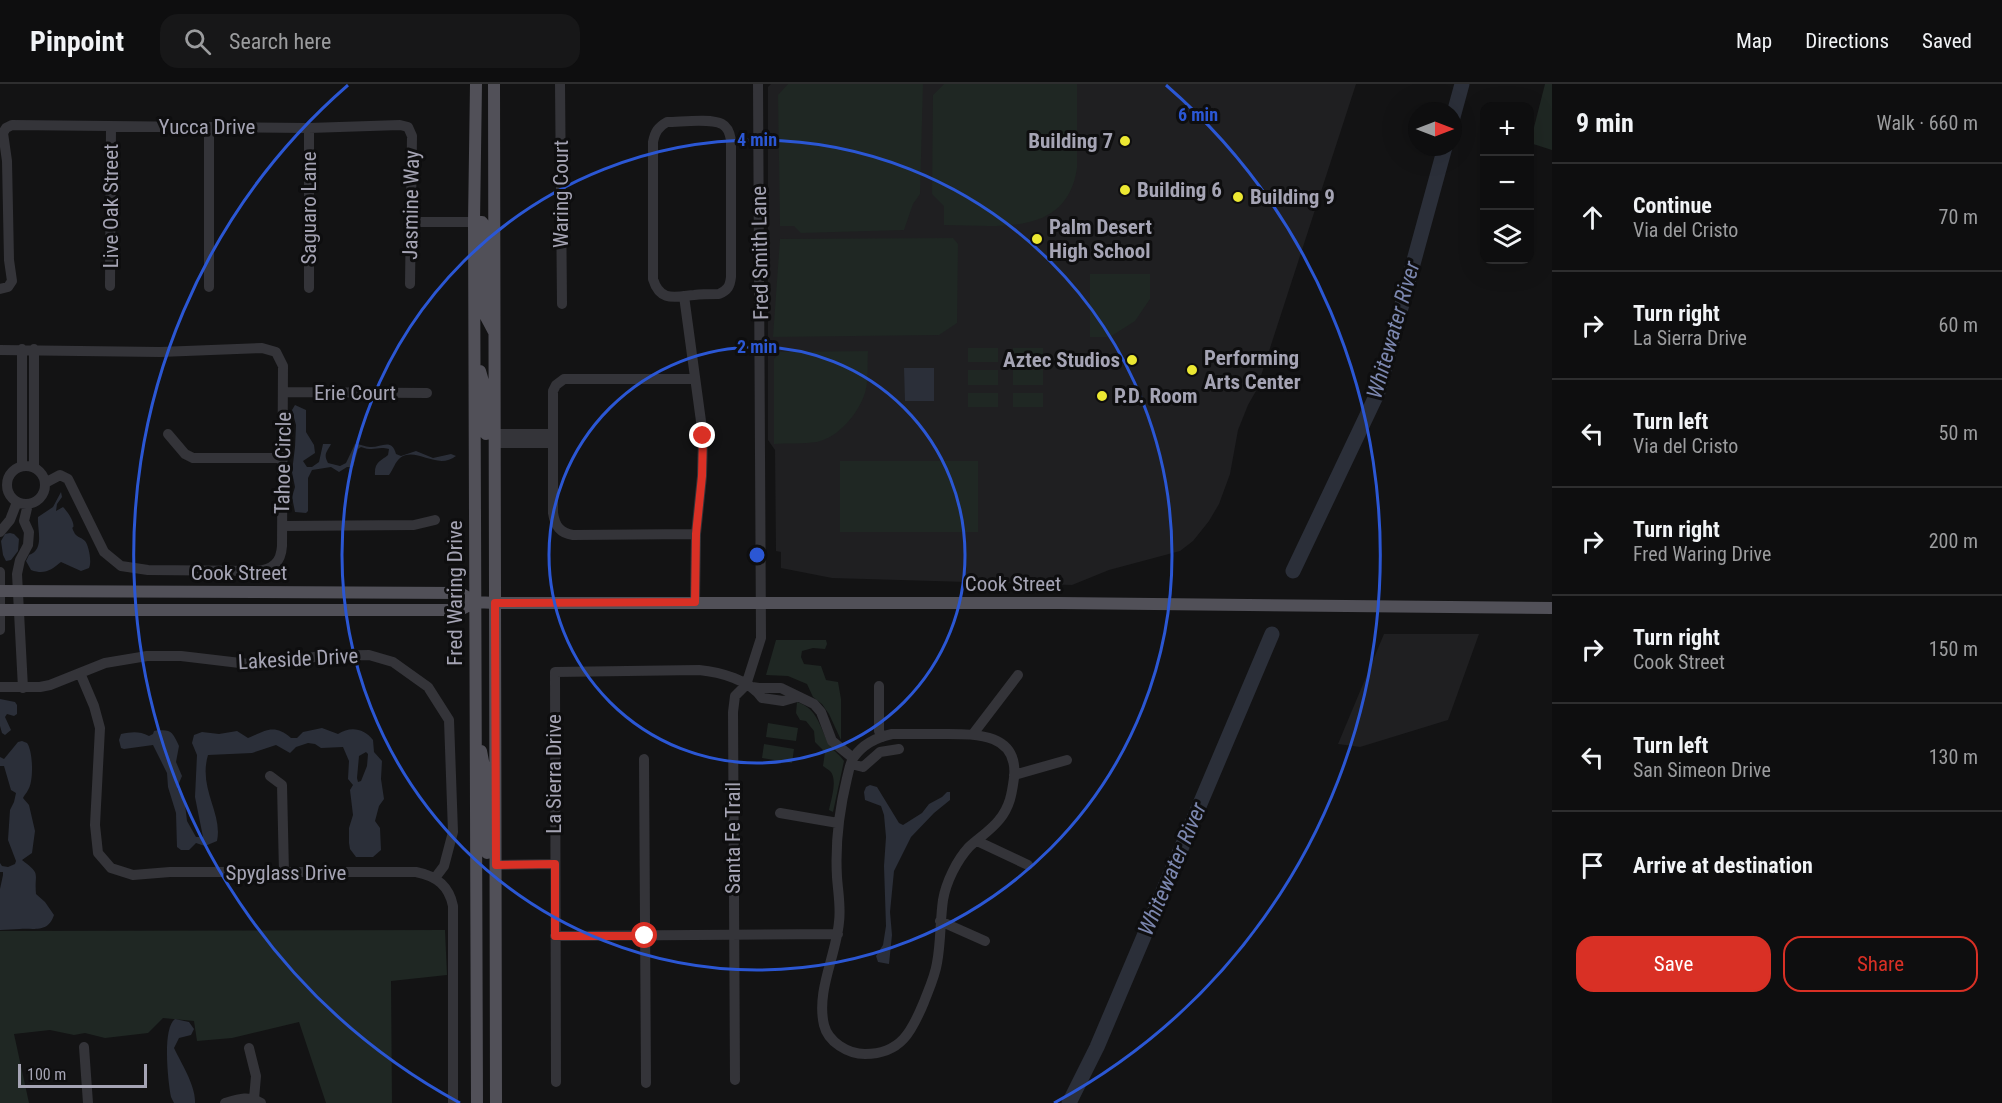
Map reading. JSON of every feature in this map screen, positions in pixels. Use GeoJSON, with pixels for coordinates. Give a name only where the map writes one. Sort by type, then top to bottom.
{"type":"FeatureCollection","features":[{"type":"Feature","properties":{"kind":"main road","name":"Fred Waring Drive"},"geometry":{"type":"LineString","coordinates":[[476,84],[474,222],[477,1103]]}},
{"type":"Feature","properties":{"kind":"main road","name":"Fred Waring Drive"},"geometry":{"type":"LineString","coordinates":[[494,84],[496,1103]]}},
{"type":"Feature","properties":{"kind":"main road"},"geometry":{"type":"LineString","coordinates":[[474,222],[482,222],[485,226],[486,317],[495,333]]}},
{"type":"Feature","properties":{"kind":"main road"},"geometry":{"type":"LineString","coordinates":[[475,356],[484,386],[486,435],[490,442],[494,438]]}},
{"type":"Feature","properties":{"kind":"main road","name":"Cook Street"},"geometry":{"type":"LineString","coordinates":[[0,591],[460,593],[475,602],[495,603],[1059,603],[1552,608]]}},
{"type":"Feature","properties":{"kind":"main road","name":"Cook Street"},"geometry":{"type":"LineString","coordinates":[[0,610],[460,610],[475,602]]}},
{"type":"Feature","properties":{"kind":"main road"},"geometry":{"type":"LineString","coordinates":[[475,726],[487,782],[487,857],[496,865]]}},
{"type":"Feature","properties":{"kind":"street","name":"Waring Court"},"geometry":{"type":"LineString","coordinates":[[560,84],[562,304]]}},
{"type":"Feature","properties":{"kind":"street","name":"Fred Smith Lane"},"geometry":{"type":"LineString","coordinates":[[758,84],[762,603]]}},
{"type":"Feature","properties":{"kind":"street"},"geometry":{"type":"LineString","coordinates":[[667,122],[715,122],[724,124],[731,140],[730,286],[725,292],[719,294],[684,296],[663,295],[653,279],[653,142],[655,132],[667,122]]}},
{"type":"Feature","properties":{"kind":"street","name":"Yucca Drive"},"geometry":{"type":"LineString","coordinates":[[4,288],[12,281],[9,260],[7,161],[3,133],[12,125],[309,128],[400,125],[408,127]]}},
{"type":"Feature","properties":{"kind":"street","name":"Live Oak Street"},"geometry":{"type":"LineString","coordinates":[[110,286],[111,127]]}},
{"type":"Feature","properties":{"kind":"street"},"geometry":{"type":"LineString","coordinates":[[209,127],[209,287]]}},
{"type":"Feature","properties":{"kind":"street","name":"Jasmine Way"},"geometry":{"type":"LineString","coordinates":[[408,127],[412,136],[410,284]]}},
{"type":"Feature","properties":{"kind":"street","name":"Saguaro Lane"},"geometry":{"type":"LineString","coordinates":[[309,128],[309,288]]}},
{"type":"Feature","properties":{"kind":"street"},"geometry":{"type":"LineString","coordinates":[[410,222],[474,222]]}},
{"type":"Feature","properties":{"kind":"street"},"geometry":{"type":"LineString","coordinates":[[684,296],[703,436],[702,476],[696,534],[695,602]]}},
{"type":"Feature","properties":{"kind":"street","name":"Tahoe Circle"},"geometry":{"type":"LineString","coordinates":[[0,350],[160,352],[268,348],[276,352],[282,360],[282,526],[280,559],[273,566],[264,570],[148,570],[121,566],[104,552],[68,478],[60,475],[45,483]]}},
{"type":"Feature","properties":{"kind":"street"},"geometry":{"type":"LineString","coordinates":[[22,466],[28,350]]}},
{"type":"Feature","properties":{"kind":"street"},"geometry":{"type":"LineString","coordinates":[[28,350],[34,467]]}},
{"type":"Feature","properties":{"kind":"street"},"geometry":{"type":"LineString","coordinates":[[695,379],[564,379],[553,391],[552,438],[553,513],[560,531],[573,535],[696,534]]}},
{"type":"Feature","properties":{"kind":"street","name":"Erie Court"},"geometry":{"type":"LineString","coordinates":[[283,392],[428,393]]}},
{"type":"Feature","properties":{"kind":"street"},"geometry":{"type":"LineString","coordinates":[[168,434],[185,454],[193,458],[282,458]]}},
{"type":"Feature","properties":{"kind":"street"},"geometry":{"type":"LineString","coordinates":[[494,438],[552,438]]}},
{"type":"Feature","properties":{"kind":"street"},"geometry":{"type":"LineString","coordinates":[[0,532],[23,503],[41,497],[45,483],[43,475],[34,467],[22,466],[4,481],[8,493],[23,503]]}},
{"type":"Feature","properties":{"kind":"street"},"geometry":{"type":"LineString","coordinates":[[23,503],[24,521],[29,531],[28,545],[20,560],[17,574],[23,688]]}},
{"type":"Feature","properties":{"kind":"street"},"geometry":{"type":"LineString","coordinates":[[282,526],[414,525],[435,520]]}},
{"type":"Feature","properties":{"kind":"street"},"geometry":{"type":"LineString","coordinates":[[0,572],[0,630]]}},
{"type":"Feature","properties":{"kind":"street","name":"Santa Fe Trail"},"geometry":{"type":"LineString","coordinates":[[735,1080],[733,712],[735,696],[746,685],[761,638],[762,603]]}},
{"type":"Feature","properties":{"kind":"street","name":"Lakeside Drive"},"geometry":{"type":"LineString","coordinates":[[0,687],[23,688],[50,685],[105,663],[147,656],[181,656],[270,665],[320,656],[369,655],[393,662],[428,687],[449,720],[453,832],[444,866],[435,878]]}},
{"type":"Feature","properties":{"kind":"street","name":"La Sierra Drive"},"geometry":{"type":"LineString","coordinates":[[556,1082],[555,672],[565,670],[699,670],[714,672],[746,685]]}},
{"type":"Feature","properties":{"kind":"street","name":"Spyglass Drive"},"geometry":{"type":"LineString","coordinates":[[80,672],[98,716],[95,825],[98,853],[111,868],[133,875],[170,872],[416,872],[429,874],[435,878]]}},
{"type":"Feature","properties":{"kind":"street"},"geometry":{"type":"LineString","coordinates":[[973,734],[1018,675]]}},
{"type":"Feature","properties":{"kind":"street"},"geometry":{"type":"LineString","coordinates":[[746,685],[759,688],[780,688],[792,698]]}},
{"type":"Feature","properties":{"kind":"street"},"geometry":{"type":"LineString","coordinates":[[746,685],[757,691],[762,698],[792,698],[814,704],[821,712],[832,741],[852,761],[863,767],[880,752],[899,749]]}},
{"type":"Feature","properties":{"kind":"street"},"geometry":{"type":"LineString","coordinates":[[879,686],[879,731],[882,737]]}},
{"type":"Feature","properties":{"kind":"street"},"geometry":{"type":"LineString","coordinates":[[892,734],[990,736],[1003,744],[1012,757],[1014,775],[1012,796],[998,822],[967,849],[953,871],[944,893],[937,964],[914,1027],[906,1038],[881,1053],[851,1053],[838,1045],[824,1026],[822,1012],[840,920],[837,875],[838,823],[852,761],[862,747],[882,737],[892,734]]}},
{"type":"Feature","properties":{"kind":"street"},"geometry":{"type":"LineString","coordinates":[[644,759],[646,1083]]}},
{"type":"Feature","properties":{"kind":"street"},"geometry":{"type":"LineString","coordinates":[[1014,775],[1068,760]]}},
{"type":"Feature","properties":{"kind":"street"},"geometry":{"type":"LineString","coordinates":[[270,776],[282,785],[284,873]]}},
{"type":"Feature","properties":{"kind":"street"},"geometry":{"type":"LineString","coordinates":[[780,813],[838,823]]}},
{"type":"Feature","properties":{"kind":"street"},"geometry":{"type":"LineString","coordinates":[[977,841],[1028,865]]}},
{"type":"Feature","properties":{"kind":"street"},"geometry":{"type":"LineString","coordinates":[[496,865],[555,864]]}},
{"type":"Feature","properties":{"kind":"street"},"geometry":{"type":"LineString","coordinates":[[435,878],[446,886],[453,906],[453,1103]]}},
{"type":"Feature","properties":{"kind":"street"},"geometry":{"type":"LineString","coordinates":[[940,921],[985,941]]}},
{"type":"Feature","properties":{"kind":"street"},"geometry":{"type":"LineString","coordinates":[[555,936],[838,934]]}},
{"type":"Feature","properties":{"kind":"street"},"geometry":{"type":"LineString","coordinates":[[84,1047],[88,1103]]}},
{"type":"Feature","properties":{"kind":"street"},"geometry":{"type":"LineString","coordinates":[[225,1103],[246,1098],[257,1101],[256,1076],[249,1048]]}},
{"type":"Feature","properties":{"kind":"shaded area","name":"Palm Desert High School"},"geometry":{"type":"Polygon","coordinates":[[[771,84],[1356,84],[1256,391],[1238,430],[1230,474],[1219,504],[1193,541],[1180,551],[1109,570],[1072,585],[832,578],[781,568],[781,552],[776,551],[775,450],[768,440],[768,87],[771,84]]]}},
{"type":"Feature","properties":{"kind":"shaded area"},"geometry":{"type":"Polygon","coordinates":[[[788,84],[923,84],[920,194],[913,204],[904,230],[801,233],[794,226],[780,226],[778,95],[788,84]]]}},
{"type":"Feature","properties":{"kind":"shaded area"},"geometry":{"type":"Polygon","coordinates":[[[944,84],[1077,84],[1077,168],[1071,191],[1059,206],[1044,217],[1026,223],[985,226],[944,225],[944,206],[932,194],[933,95],[944,84]]]}},
{"type":"Feature","properties":{"kind":"shaded area"},"geometry":{"type":"Polygon","coordinates":[[[1545,84],[1552,84],[1552,150],[1534,144],[1534,127],[1545,84]]]}},
{"type":"Feature","properties":{"kind":"shaded area"},"geometry":{"type":"Polygon","coordinates":[[[953,238],[958,244],[957,323],[939,335],[773,337],[780,239],[953,238]]]}},
{"type":"Feature","properties":{"kind":"shaded area"},"geometry":{"type":"Polygon","coordinates":[[[1090,274],[1150,274],[1150,299],[1135,321],[1110,337],[1090,337],[1090,274]]]}},
{"type":"Feature","properties":{"kind":"shaded area"},"geometry":{"type":"Polygon","coordinates":[[[968,348],[998,348],[998,362],[968,362],[968,348]]]}},
{"type":"Feature","properties":{"kind":"shaded area"},"geometry":{"type":"Polygon","coordinates":[[[1013,348],[1043,348],[1043,362],[1013,362],[1013,348]]]}},
{"type":"Feature","properties":{"kind":"shaded area"},"geometry":{"type":"Polygon","coordinates":[[[868,351],[865,393],[858,409],[847,424],[833,435],[817,442],[774,444],[774,359],[780,352],[868,351]]]}},
{"type":"Feature","properties":{"kind":"shaded area"},"geometry":{"type":"Polygon","coordinates":[[[904,368],[934,368],[934,401],[905,401],[904,368]]]}},
{"type":"Feature","properties":{"kind":"shaded area"},"geometry":{"type":"Polygon","coordinates":[[[968,370],[998,370],[998,385],[968,385],[968,370]]]}},
{"type":"Feature","properties":{"kind":"shaded area"},"geometry":{"type":"Polygon","coordinates":[[[1013,370],[1043,370],[1043,385],[1013,385],[1013,370]]]}},
{"type":"Feature","properties":{"kind":"shaded area"},"geometry":{"type":"Polygon","coordinates":[[[968,393],[998,393],[998,407],[968,407],[968,393]]]}},
{"type":"Feature","properties":{"kind":"shaded area"},"geometry":{"type":"Polygon","coordinates":[[[1013,393],[1043,393],[1043,407],[1013,407],[1013,393]]]}},
{"type":"Feature","properties":{"kind":"shaded area"},"geometry":{"type":"Polygon","coordinates":[[[295,405],[306,410],[306,432],[314,445],[315,453],[303,461],[307,467],[312,467],[319,462],[323,444],[331,444],[326,455],[328,463],[340,466],[346,463],[355,444],[370,447],[389,445],[396,454],[401,456],[416,451],[433,458],[451,454],[456,456],[441,461],[406,455],[398,460],[389,475],[375,475],[377,465],[388,455],[389,449],[361,447],[358,449],[353,467],[347,467],[339,472],[331,467],[312,470],[308,478],[308,511],[306,513],[295,512],[292,497],[295,487],[292,472],[296,425],[292,410],[295,405]]]}},
{"type":"Feature","properties":{"kind":"shaded area"},"geometry":{"type":"Polygon","coordinates":[[[840,461],[978,461],[978,532],[840,532],[840,461]]]}},
{"type":"Feature","properties":{"kind":"shaded area"},"geometry":{"type":"Polygon","coordinates":[[[61,492],[62,497],[57,504],[56,511],[63,507],[71,519],[75,534],[86,543],[90,558],[89,568],[81,571],[61,562],[48,571],[31,570],[26,561],[39,544],[38,517],[53,507],[61,492]]]}},
{"type":"Feature","properties":{"kind":"shaded area"},"geometry":{"type":"Polygon","coordinates":[[[10,533],[19,539],[18,551],[11,560],[6,561],[1,541],[5,534],[10,533]]]}},
{"type":"Feature","properties":{"kind":"shaded area"},"geometry":{"type":"Polygon","coordinates":[[[1384,634],[1479,634],[1448,720],[1360,747],[1338,744],[1384,634]]]}},
{"type":"Feature","properties":{"kind":"shaded area"},"geometry":{"type":"Polygon","coordinates":[[[776,640],[826,640],[825,649],[813,648],[802,651],[801,657],[804,664],[821,666],[826,680],[838,682],[841,699],[841,740],[829,714],[813,697],[807,684],[788,676],[766,675],[776,640]]]}},
{"type":"Feature","properties":{"kind":"shaded area"},"geometry":{"type":"Polygon","coordinates":[[[0,699],[15,702],[17,705],[17,714],[14,716],[7,714],[5,717],[11,730],[5,735],[0,726],[0,699]]]}},
{"type":"Feature","properties":{"kind":"shaded area"},"geometry":{"type":"Polygon","coordinates":[[[797,702],[815,715],[831,747],[844,761],[833,812],[829,810],[834,779],[830,771],[823,766],[825,752],[815,742],[814,731],[806,721],[800,720],[796,713],[797,702]]]}},
{"type":"Feature","properties":{"kind":"shaded area"},"geometry":{"type":"Polygon","coordinates":[[[768,723],[798,728],[796,741],[766,737],[768,723]]]}},
{"type":"Feature","properties":{"kind":"shaded area"},"geometry":{"type":"Polygon","coordinates":[[[322,728],[338,734],[352,729],[365,733],[373,740],[374,752],[382,761],[381,779],[384,799],[379,806],[375,821],[380,828],[381,850],[373,857],[356,857],[350,849],[349,828],[353,815],[350,790],[353,785],[348,779],[349,761],[343,747],[321,748],[308,743],[296,747],[290,753],[276,745],[252,753],[208,755],[206,779],[217,821],[217,841],[205,846],[196,843],[189,850],[181,850],[177,847],[176,813],[168,787],[167,773],[153,745],[124,749],[121,748],[119,740],[121,734],[129,733],[149,736],[154,731],[164,730],[172,734],[179,746],[176,762],[182,776],[177,788],[185,804],[187,821],[196,837],[203,837],[195,797],[197,755],[192,743],[194,735],[202,732],[219,734],[237,731],[248,738],[274,730],[285,733],[291,738],[297,738],[303,732],[322,728]],[[366,752],[359,756],[358,782],[361,781],[367,766],[368,754],[366,752]]]}},
{"type":"Feature","properties":{"kind":"shaded area"},"geometry":{"type":"Polygon","coordinates":[[[18,742],[27,743],[31,752],[30,786],[23,798],[29,805],[35,831],[32,853],[22,860],[35,872],[36,894],[54,915],[45,927],[0,930],[0,889],[3,872],[0,872],[0,863],[8,867],[16,861],[8,840],[10,810],[16,793],[11,790],[4,766],[0,766],[0,757],[4,759],[18,742]]]}},
{"type":"Feature","properties":{"kind":"shaded area"},"geometry":{"type":"Polygon","coordinates":[[[764,744],[794,749],[792,763],[762,758],[764,744]]]}},
{"type":"Feature","properties":{"kind":"shaded area"},"geometry":{"type":"Polygon","coordinates":[[[870,785],[877,787],[899,823],[903,825],[922,813],[929,804],[950,792],[950,800],[911,837],[894,871],[889,964],[878,962],[876,956],[883,945],[886,926],[884,866],[886,837],[881,806],[865,800],[864,792],[870,785]]]}},
{"type":"Feature","properties":{"kind":"shaded area"},"geometry":{"type":"Polygon","coordinates":[[[445,930],[447,975],[391,981],[392,1103],[326,1103],[299,1022],[232,1038],[197,1041],[194,1021],[163,1018],[148,1033],[105,1038],[85,1033],[74,1035],[50,1030],[14,1034],[29,1103],[0,1103],[0,931],[445,930]]]}},
{"type":"Feature","properties":{"kind":"shaded area"},"geometry":{"type":"Polygon","coordinates":[[[175,1019],[189,1022],[194,1029],[191,1035],[179,1038],[174,1048],[191,1082],[195,1103],[174,1103],[171,1097],[167,1044],[168,1033],[175,1019]]]}},
{"type":"Feature","properties":{"kind":"waterway","name":"Whitewater River"},"geometry":{"type":"LineString","coordinates":[[1457,102],[1462,84]]}},
{"type":"Feature","properties":{"kind":"waterway","name":"Whitewater River"},"geometry":{"type":"LineString","coordinates":[[1293,571],[1378,392],[1443,156]]}},
{"type":"Feature","properties":{"kind":"waterway","name":"Whitewater River"},"geometry":{"type":"LineString","coordinates":[[1069,1103],[1097,1047],[1272,634]]}},
{"type":"Feature","properties":{"kind":"place","name":"Building 7"},"geometry":{"type":"Point","coordinates":[1125,141]}},
{"type":"Feature","properties":{"kind":"place","name":"Building 6"},"geometry":{"type":"Point","coordinates":[1125,190]}},
{"type":"Feature","properties":{"kind":"place","name":"Building 9"},"geometry":{"type":"Point","coordinates":[1238,197]}},
{"type":"Feature","properties":{"kind":"place","name":"Palm Desert High School"},"geometry":{"type":"Point","coordinates":[1037,239]}},
{"type":"Feature","properties":{"kind":"place","name":"Aztec Studios"},"geometry":{"type":"Point","coordinates":[1132,360]}},
{"type":"Feature","properties":{"kind":"place","name":"Performing Arts Center"},"geometry":{"type":"Point","coordinates":[1192,370]}},
{"type":"Feature","properties":{"kind":"place","name":"P.D. Room"},"geometry":{"type":"Point","coordinates":[1102,396]}},
{"type":"Feature","properties":{"kind":"route"},"geometry":{"type":"LineString","coordinates":[[645,936],[555,936],[555,864],[496,865],[495,603],[695,602],[696,534],[702,476],[703,436]]}}]}
